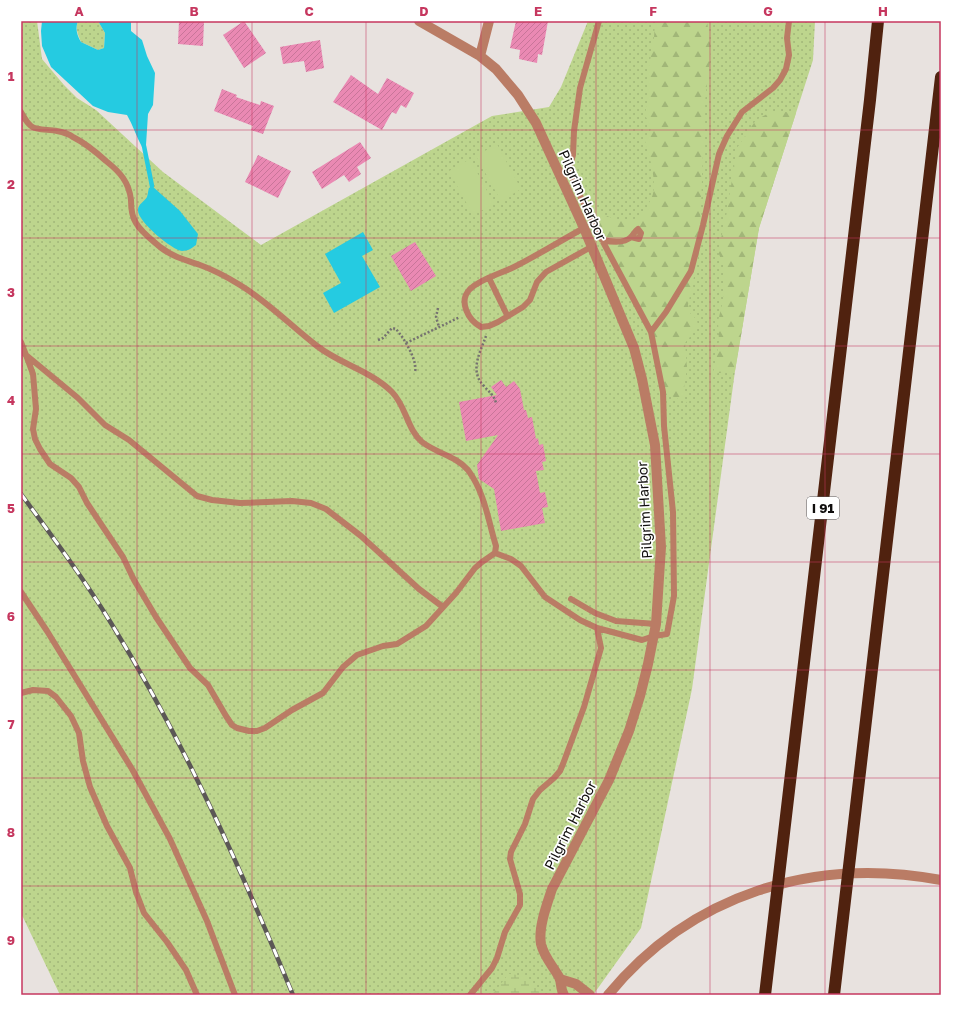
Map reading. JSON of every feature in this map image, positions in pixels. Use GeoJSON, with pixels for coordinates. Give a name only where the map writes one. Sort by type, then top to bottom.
{"type":"FeatureCollection","features":[{"type":"Feature","properties":{"kind":"highway","name":"I 91"},"geometry":{"type":"LineString","coordinates":[[765,995],[870,108],[878,21]]}},
{"type":"Feature","properties":{"kind":"highway"},"geometry":{"type":"LineString","coordinates":[[834,995],[941,78]]}},
{"type":"Feature","properties":{"kind":"street","name":"Pilgrim Harbor"},"geometry":{"type":"LineString","coordinates":[[419,21],[480,56],[496,69],[518,95],[536,123],[584,228],[634,348],[650,416],[655,445],[661,547],[654,636],[640,696],[629,731],[609,780],[552,889],[547,904],[541,934],[541,944],[548,960],[560,979],[564,995]]}},
{"type":"Feature","properties":{"kind":"street"},"geometry":{"type":"LineString","coordinates":[[480,56],[489,21]]}},
{"type":"Feature","properties":{"kind":"street"},"geometry":{"type":"LineString","coordinates":[[608,995],[635,965],[691,922],[728,902],[768,887],[814,876],[858,872],[907,875],[941,880]]}},
{"type":"Feature","properties":{"kind":"street"},"geometry":{"type":"LineString","coordinates":[[560,979],[576,984],[590,995]]}},
{"type":"Feature","properties":{"kind":"lane"},"geometry":{"type":"LineString","coordinates":[[495,553],[512,559],[521,566],[545,597],[580,620],[597,628],[642,640],[667,634],[674,596],[673,512],[664,426],[663,392],[650,332],[581,198],[569,169],[573,155],[574,131],[580,88],[599,21]]}},
{"type":"Feature","properties":{"kind":"lane"},"geometry":{"type":"LineString","coordinates":[[650,332],[666,312],[691,271],[702,232],[719,154],[727,136],[742,112],[773,88],[780,80],[786,69],[789,55],[787,38],[789,21]]}},
{"type":"Feature","properties":{"kind":"lane"},"geometry":{"type":"LineString","coordinates":[[21,112],[32,127],[58,131],[73,136],[110,164],[120,174],[128,186],[132,211],[136,223],[146,234],[172,256],[213,270],[238,284],[253,294],[318,347],[372,377],[393,393],[398,399],[411,427],[420,441],[434,450],[459,462],[472,476],[486,507],[496,546],[495,553],[475,568],[456,593],[426,626],[397,644],[383,646],[357,655],[343,667],[323,693],[292,710],[265,728],[257,731],[237,728],[232,725],[208,685],[190,668],[156,617],[134,580],[123,557],[76,484],[71,478],[50,464],[40,449],[35,439],[33,429],[36,408],[33,374],[23,354],[21,342]]}},
{"type":"Feature","properties":{"kind":"lane"},"geometry":{"type":"LineString","coordinates":[[584,228],[518,265],[476,284],[467,293],[466,309],[470,319],[481,327],[487,326],[498,322],[523,307],[530,300],[537,282],[546,272],[591,246]]}},
{"type":"Feature","properties":{"kind":"lane"},"geometry":{"type":"LineString","coordinates":[[602,240],[619,242],[631,237]]}},
{"type":"Feature","properties":{"kind":"lane"},"geometry":{"type":"LineString","coordinates":[[489,278],[507,316]]}},
{"type":"Feature","properties":{"kind":"lane"},"geometry":{"type":"LineString","coordinates":[[23,354],[78,398],[105,425],[129,440],[197,496],[240,504],[292,501],[311,503],[326,508],[361,536],[419,589],[443,606]]}},
{"type":"Feature","properties":{"kind":"lane"},"geometry":{"type":"LineString","coordinates":[[21,592],[47,631],[132,769],[170,839],[207,921],[235,995]]}},
{"type":"Feature","properties":{"kind":"lane"},"geometry":{"type":"LineString","coordinates":[[571,599],[595,613],[616,621],[656,624]]}},
{"type":"Feature","properties":{"kind":"lane"},"geometry":{"type":"LineString","coordinates":[[470,995],[492,968],[497,958],[505,932],[520,905],[521,901],[518,887],[510,859],[511,852],[525,824],[533,799],[540,790],[560,771],[563,764],[584,707],[601,648],[597,628]]}},
{"type":"Feature","properties":{"kind":"lane"},"geometry":{"type":"LineString","coordinates":[[21,693],[33,690],[48,691],[56,697],[71,716],[79,733],[83,761],[90,787],[107,826],[130,868],[136,892],[144,913],[167,942],[186,970],[197,995]]}},
{"type":"Feature","properties":{"kind":"path"},"geometry":{"type":"LineString","coordinates":[[438,308],[436,317],[439,327]]}},
{"type":"Feature","properties":{"kind":"path"},"geometry":{"type":"LineString","coordinates":[[406,343],[468,314]]}},
{"type":"Feature","properties":{"kind":"path"},"geometry":{"type":"LineString","coordinates":[[487,326],[486,336],[476,363],[476,370],[483,386],[492,393],[495,398],[496,404]]}},
{"type":"Feature","properties":{"kind":"path"},"geometry":{"type":"LineString","coordinates":[[378,340],[383,338],[392,328],[396,329],[406,343],[416,364],[415,372]]}},
{"type":"Feature","properties":{"kind":"green space"},"geometry":{"type":"Polygon","coordinates":[[[21,21],[37,21],[42,59],[77,98],[96,110],[163,172],[261,245],[492,116],[549,107],[561,87],[588,21],[815,21],[813,60],[759,228],[735,371],[692,689],[641,928],[593,995],[60,995],[21,913],[21,21]]]}},
{"type":"Feature","properties":{"kind":"green space"},"geometry":{"type":"Polygon","coordinates":[[[78,21],[98,21],[105,33],[104,48],[98,50],[81,42],[77,29],[78,21]]]}},
{"type":"Feature","properties":{"kind":"green space"},"geometry":{"type":"Polygon","coordinates":[[[655,21],[707,21],[711,51],[705,101],[699,253],[688,305],[690,313],[697,320],[698,327],[685,343],[687,368],[683,395],[687,403],[663,392],[651,332],[581,198],[603,214],[624,221],[639,217],[646,209],[651,199],[654,190],[654,181],[645,141],[651,127],[645,115],[648,98],[648,72],[654,38],[655,21]]]}},
{"type":"Feature","properties":{"kind":"green space"},"geometry":{"type":"Polygon","coordinates":[[[769,113],[796,113],[759,228],[735,371],[712,374],[715,367],[719,341],[718,321],[725,285],[724,268],[718,251],[726,217],[737,148],[756,120],[769,113]]]}},
{"type":"Feature","properties":{"kind":"green space"},"geometry":{"type":"Polygon","coordinates":[[[497,144],[521,189],[501,201],[476,156],[497,144]]]}},
{"type":"Feature","properties":{"kind":"green space"},"geometry":{"type":"Polygon","coordinates":[[[470,159],[494,204],[473,215],[449,171],[470,159]]]}},
{"type":"Feature","properties":{"kind":"green space"},"geometry":{"type":"Polygon","coordinates":[[[509,974],[525,978],[532,983],[542,995],[491,995],[509,974]]]}},
{"type":"Feature","properties":{"kind":"water"},"geometry":{"type":"Polygon","coordinates":[[[42,21],[78,21],[77,32],[81,42],[98,50],[104,48],[105,33],[98,21],[131,21],[131,31],[142,40],[147,56],[155,73],[153,105],[148,114],[146,145],[142,147],[127,115],[108,112],[93,106],[51,67],[42,46],[42,21]]]}},
{"type":"Feature","properties":{"kind":"water"},"geometry":{"type":"Polygon","coordinates":[[[152,186],[180,211],[198,234],[196,245],[184,251],[177,249],[163,240],[143,221],[139,215],[138,208],[147,197],[149,188],[152,186]]]}},
{"type":"Feature","properties":{"kind":"water"},"geometry":{"type":"Polygon","coordinates":[[[363,232],[373,250],[362,256],[380,287],[334,313],[323,293],[341,283],[325,254],[363,232]]]}},
{"type":"Feature","properties":{"kind":"building"},"geometry":{"type":"Polygon","coordinates":[[[179,21],[204,21],[203,46],[178,44],[179,21]]]}},
{"type":"Feature","properties":{"kind":"building"},"geometry":{"type":"Polygon","coordinates":[[[244,21],[266,53],[244,68],[223,35],[244,21]]]}},
{"type":"Feature","properties":{"kind":"building"},"geometry":{"type":"Polygon","coordinates":[[[516,21],[548,21],[542,55],[538,54],[537,63],[519,59],[520,50],[510,48],[516,21]]]}},
{"type":"Feature","properties":{"kind":"building"},"geometry":{"type":"Polygon","coordinates":[[[320,40],[324,68],[306,72],[304,61],[283,64],[280,47],[320,40]]]}},
{"type":"Feature","properties":{"kind":"building"},"geometry":{"type":"Polygon","coordinates":[[[351,75],[378,94],[387,78],[414,93],[406,108],[401,105],[396,114],[392,112],[382,130],[333,102],[351,75]]]}},
{"type":"Feature","properties":{"kind":"building"},"geometry":{"type":"Polygon","coordinates":[[[222,89],[237,95],[236,97],[260,105],[261,101],[274,106],[263,134],[251,130],[253,126],[214,111],[222,89]]]}},
{"type":"Feature","properties":{"kind":"building"},"geometry":{"type":"Polygon","coordinates":[[[360,142],[371,158],[357,167],[361,174],[349,182],[344,175],[322,189],[312,172],[360,142]]]}},
{"type":"Feature","properties":{"kind":"building"},"geometry":{"type":"Polygon","coordinates":[[[258,155],[291,171],[278,198],[245,182],[258,155]]]}},
{"type":"Feature","properties":{"kind":"building"},"geometry":{"type":"Polygon","coordinates":[[[415,242],[436,276],[411,291],[391,256],[415,242]]]}},
{"type":"Feature","properties":{"kind":"building"},"geometry":{"type":"Polygon","coordinates":[[[501,380],[506,387],[514,381],[520,389],[524,410],[526,410],[528,418],[532,417],[536,439],[538,438],[539,445],[543,444],[546,461],[542,462],[544,470],[536,471],[540,493],[545,492],[548,507],[542,508],[545,523],[501,531],[494,489],[479,479],[477,465],[498,435],[466,441],[459,402],[497,395],[491,387],[501,380]]]}},
{"type":"Feature","properties":{"kind":"waterway"},"geometry":{"type":"LineString","coordinates":[[144,146],[152,186]]}},
{"type":"Feature","properties":{"kind":"railway"},"geometry":{"type":"LineString","coordinates":[[21,494],[90,590],[138,668],[163,713],[210,805],[293,995]]}}]}
